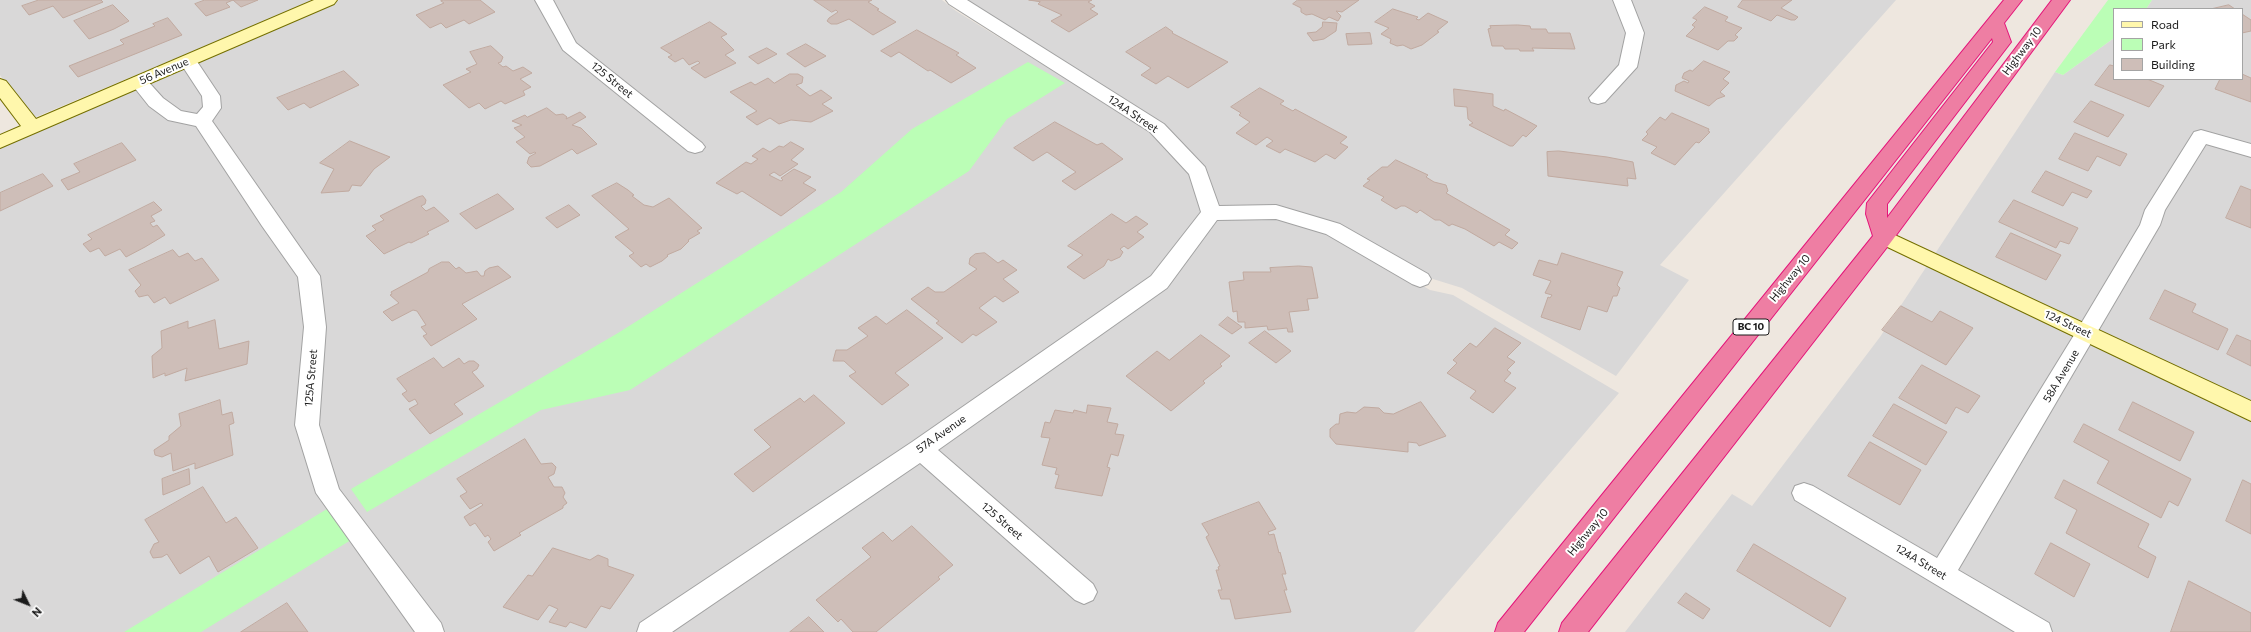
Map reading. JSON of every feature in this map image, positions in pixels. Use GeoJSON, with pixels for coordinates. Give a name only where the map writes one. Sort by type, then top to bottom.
{"type":"FeatureCollection","features":[{"type":"Feature","properties":{"kind":"highway","name":"Highway 10"},"geometry":{"type":"LineString","coordinates":[[1508,632],[2013,0]]}},
{"type":"Feature","properties":{"kind":"highway","name":"Highway 10"},"geometry":{"type":"LineString","coordinates":[[1572,632],[1884,237],[2061,0]]}},
{"type":"Feature","properties":{"kind":"highway"},"geometry":{"type":"LineString","coordinates":[[1884,237],[1876,214],[1877,203],[2002,42],[1994,22]]}},
{"type":"Feature","properties":{"kind":"street","name":"56 Avenue"},"geometry":{"type":"LineString","coordinates":[[0,142],[328,0]]}},
{"type":"Feature","properties":{"kind":"street","name":"125 Street"},"geometry":{"type":"LineString","coordinates":[[544,0],[569,46],[695,147]]}},
{"type":"Feature","properties":{"kind":"street","name":"124A Street"},"geometry":{"type":"LineString","coordinates":[[955,0],[1157,128],[1198,172],[1211,213]]}},
{"type":"Feature","properties":{"kind":"street"},"geometry":{"type":"LineString","coordinates":[[1598,98],[1628,67],[1635,33],[1622,0]]}},
{"type":"Feature","properties":{"kind":"street"},"geometry":{"type":"LineString","coordinates":[[139,82],[156,102],[175,116],[202,121],[212,108],[211,96],[188,61]]}},
{"type":"Feature","properties":{"kind":"street"},"geometry":{"type":"LineString","coordinates":[[0,85],[32,128]]}},
{"type":"Feature","properties":{"kind":"street","name":"125A Street"},"geometry":{"type":"LineString","coordinates":[[202,121],[269,221],[309,276],[315,327],[307,425],[328,493],[431,632]]}},
{"type":"Feature","properties":{"kind":"street","name":"58A Avenue"},"geometry":{"type":"LineString","coordinates":[[1942,574],[2087,333],[2150,225],[2155,210],[2201,136],[2241,143]]}},
{"type":"Feature","properties":{"kind":"street"},"geometry":{"type":"LineString","coordinates":[[1211,213],[1276,212],[1333,229],[1420,279]]}},
{"type":"Feature","properties":{"kind":"street","name":"57A Avenue"},"geometry":{"type":"LineString","coordinates":[[650,632],[921,449],[1159,282],[1211,213]]}},
{"type":"Feature","properties":{"kind":"street","name":"124 Street"},"geometry":{"type":"LineString","coordinates":[[1884,237],[2251,412]]}},
{"type":"Feature","properties":{"kind":"street","name":"125 Street"},"geometry":{"type":"LineString","coordinates":[[921,449],[1084,592]]}},
{"type":"Feature","properties":{"kind":"street","name":"124A Street"},"geometry":{"type":"LineString","coordinates":[[1804,493],[2039,632]]}},
{"type":"Feature","properties":{"kind":"shaded area"},"geometry":{"type":"Polygon","coordinates":[[[0,0],[315,0],[31,119],[0,75],[0,0]]]}},
{"type":"Feature","properties":{"kind":"shaded area"},"geometry":{"type":"Polygon","coordinates":[[[340,0],[942,0],[956,11],[1151,131],[1191,174],[1202,214],[1274,216],[1330,232],[1430,290],[1453,295],[1619,393],[1414,632],[0,632],[0,145],[340,0]]]}},
{"type":"Feature","properties":{"kind":"shaded area"},"geometry":{"type":"Polygon","coordinates":[[[964,0],[1896,0],[1660,265],[1689,280],[1616,376],[1462,288],[1433,279],[1341,226],[1216,209],[1163,125],[964,0]]]}},
{"type":"Feature","properties":{"kind":"shaded area"},"geometry":{"type":"Polygon","coordinates":[[[2152,0],[2251,0],[2251,632],[1625,632],[1732,494],[1752,506],[1880,337],[2055,72],[2063,75],[2113,39],[2113,80],[2243,80],[2243,8],[2147,8],[2152,0]]]}},
{"type":"Feature","properties":{"kind":"green space"},"geometry":{"type":"Polygon","coordinates":[[[2108,0],[2152,0],[2147,8],[2113,8],[2113,39],[2063,75],[2055,72],[2108,0]]]}},
{"type":"Feature","properties":{"kind":"green space"},"geometry":{"type":"Polygon","coordinates":[[[1028,62],[1065,83],[1007,119],[969,171],[630,390],[541,410],[367,512],[351,489],[618,333],[841,192],[912,129],[1028,62]]]}},
{"type":"Feature","properties":{"kind":"green space"},"geometry":{"type":"Polygon","coordinates":[[[327,509],[351,540],[201,632],[124,632],[327,509]]]}},
{"type":"Feature","properties":{"kind":"building"},"geometry":{"type":"Polygon","coordinates":[[[39,0],[101,0],[103,2],[63,18],[53,6],[29,15],[22,6],[39,0]]]}},
{"type":"Feature","properties":{"kind":"building"},"geometry":{"type":"Polygon","coordinates":[[[205,0],[233,0],[226,3],[230,7],[206,16],[195,4],[205,0]]]}},
{"type":"Feature","properties":{"kind":"building"},"geometry":{"type":"Polygon","coordinates":[[[233,0],[258,0],[241,7],[233,0]]]}},
{"type":"Feature","properties":{"kind":"building"},"geometry":{"type":"Polygon","coordinates":[[[480,0],[495,12],[469,24],[464,20],[446,28],[441,23],[430,28],[416,15],[444,3],[441,1],[480,0]]]}},
{"type":"Feature","properties":{"kind":"building"},"geometry":{"type":"Polygon","coordinates":[[[814,0],[872,0],[868,2],[879,9],[877,10],[896,22],[873,35],[849,19],[837,24],[831,24],[827,21],[838,12],[836,10],[832,12],[814,0]]]}},
{"type":"Feature","properties":{"kind":"building"},"geometry":{"type":"Polygon","coordinates":[[[1029,0],[1092,0],[1088,2],[1095,6],[1090,9],[1098,14],[1069,32],[1051,21],[1062,15],[1038,4],[1040,2],[1029,0]]]}},
{"type":"Feature","properties":{"kind":"building"},"geometry":{"type":"Polygon","coordinates":[[[1298,0],[1359,0],[1342,12],[1336,11],[1341,16],[1338,21],[1329,17],[1325,20],[1312,14],[1306,15],[1301,12],[1301,8],[1293,4],[1298,0]]]}},
{"type":"Feature","properties":{"kind":"building"},"geometry":{"type":"Polygon","coordinates":[[[1743,0],[1792,0],[1781,8],[1798,17],[1795,20],[1791,20],[1777,15],[1771,21],[1738,7],[1743,0]]]}},
{"type":"Feature","properties":{"kind":"building"},"geometry":{"type":"Polygon","coordinates":[[[113,5],[129,21],[89,39],[74,21],[113,5]]]}},
{"type":"Feature","properties":{"kind":"building"},"geometry":{"type":"Polygon","coordinates":[[[2229,5],[2234,8],[2216,8],[2229,5]]]}},
{"type":"Feature","properties":{"kind":"building"},"geometry":{"type":"Polygon","coordinates":[[[1705,7],[1728,17],[1725,21],[1742,28],[1735,35],[1738,37],[1734,41],[1728,41],[1718,50],[1686,36],[1695,27],[1692,25],[1697,20],[1693,18],[1705,7]]]}},
{"type":"Feature","properties":{"kind":"building"},"geometry":{"type":"Polygon","coordinates":[[[1393,9],[1418,17],[1416,19],[1419,20],[1428,13],[1448,22],[1437,31],[1439,32],[1422,45],[1411,49],[1403,45],[1397,46],[1390,43],[1391,39],[1381,34],[1389,28],[1375,22],[1393,9]]]}},
{"type":"Feature","properties":{"kind":"building"},"geometry":{"type":"Polygon","coordinates":[[[2243,15],[2251,20],[2251,31],[2243,33],[2243,15]]]}},
{"type":"Feature","properties":{"kind":"building"},"geometry":{"type":"Polygon","coordinates":[[[168,18],[182,35],[78,77],[69,66],[124,44],[120,40],[155,26],[153,24],[168,18]]]}},
{"type":"Feature","properties":{"kind":"building"},"geometry":{"type":"Polygon","coordinates":[[[710,22],[727,34],[721,37],[734,50],[725,55],[736,63],[705,78],[691,68],[700,63],[698,61],[689,65],[683,58],[675,62],[668,57],[672,55],[661,48],[710,22]]]}},
{"type":"Feature","properties":{"kind":"building"},"geometry":{"type":"Polygon","coordinates":[[[1323,22],[1337,23],[1336,31],[1324,39],[1313,41],[1307,33],[1316,32],[1322,27],[1323,22]]]}},
{"type":"Feature","properties":{"kind":"building"},"geometry":{"type":"Polygon","coordinates":[[[1490,26],[1530,26],[1531,29],[1546,29],[1548,33],[1570,33],[1575,49],[1532,48],[1534,51],[1520,51],[1519,49],[1505,49],[1503,46],[1492,46],[1488,29],[1491,28],[1490,26]]]}},
{"type":"Feature","properties":{"kind":"building"},"geometry":{"type":"Polygon","coordinates":[[[1166,27],[1173,32],[1172,33],[1228,62],[1188,88],[1168,76],[1156,84],[1141,75],[1151,68],[1126,52],[1166,27]]]}},
{"type":"Feature","properties":{"kind":"building"},"geometry":{"type":"Polygon","coordinates":[[[917,30],[959,53],[956,55],[976,68],[951,83],[930,70],[928,71],[899,52],[891,57],[881,51],[917,30]]]}},
{"type":"Feature","properties":{"kind":"building"},"geometry":{"type":"Polygon","coordinates":[[[1370,33],[1372,44],[1348,45],[1346,34],[1370,33]]]}},
{"type":"Feature","properties":{"kind":"building"},"geometry":{"type":"Polygon","coordinates":[[[806,44],[826,56],[805,67],[787,54],[806,44]]]}},
{"type":"Feature","properties":{"kind":"building"},"geometry":{"type":"Polygon","coordinates":[[[491,46],[503,57],[501,62],[498,63],[503,67],[506,66],[513,71],[523,67],[532,73],[520,79],[531,87],[523,91],[525,95],[505,104],[501,101],[485,109],[479,103],[469,108],[443,85],[471,72],[466,69],[477,64],[470,52],[491,46]]]}},
{"type":"Feature","properties":{"kind":"building"},"geometry":{"type":"Polygon","coordinates":[[[767,48],[777,54],[758,64],[749,57],[767,48]]]}},
{"type":"Feature","properties":{"kind":"building"},"geometry":{"type":"Polygon","coordinates":[[[1704,61],[1730,72],[1723,79],[1729,83],[1720,92],[1725,96],[1717,99],[1709,106],[1675,91],[1676,85],[1684,81],[1688,83],[1689,81],[1682,78],[1684,73],[1690,70],[1692,71],[1704,61]]]}},
{"type":"Feature","properties":{"kind":"building"},"geometry":{"type":"Polygon","coordinates":[[[2110,65],[2113,66],[2113,80],[2149,80],[2164,86],[2149,107],[2095,85],[2110,65]]]}},
{"type":"Feature","properties":{"kind":"building"},"geometry":{"type":"Polygon","coordinates":[[[344,71],[359,85],[310,108],[304,103],[288,110],[277,98],[344,71]]]}},
{"type":"Feature","properties":{"kind":"building"},"geometry":{"type":"Polygon","coordinates":[[[790,74],[798,74],[803,77],[802,83],[796,85],[810,96],[821,90],[832,98],[822,104],[833,111],[811,122],[791,120],[779,124],[770,118],[757,125],[746,117],[757,111],[730,92],[751,82],[755,85],[768,78],[774,83],[790,74]]]}},
{"type":"Feature","properties":{"kind":"building"},"geometry":{"type":"Polygon","coordinates":[[[2243,74],[2251,78],[2251,102],[2215,89],[2220,80],[2243,80],[2243,74]]]}},
{"type":"Feature","properties":{"kind":"building"},"geometry":{"type":"Polygon","coordinates":[[[1260,88],[1284,101],[1280,104],[1293,111],[1295,109],[1347,137],[1340,143],[1348,147],[1335,159],[1326,154],[1315,162],[1285,149],[1280,153],[1266,146],[1273,141],[1267,137],[1256,145],[1236,133],[1250,122],[1239,115],[1241,113],[1231,107],[1260,88]]]}},
{"type":"Feature","properties":{"kind":"building"},"geometry":{"type":"Polygon","coordinates":[[[1454,89],[1493,94],[1493,106],[1504,111],[1505,109],[1537,126],[1526,137],[1523,135],[1513,146],[1510,146],[1469,125],[1473,123],[1468,119],[1467,107],[1455,106],[1454,89]]]}},
{"type":"Feature","properties":{"kind":"building"},"geometry":{"type":"Polygon","coordinates":[[[2091,101],[2124,115],[2108,137],[2074,122],[2091,101]]]}},
{"type":"Feature","properties":{"kind":"building"},"geometry":{"type":"Polygon","coordinates":[[[547,108],[556,115],[563,114],[567,117],[566,119],[580,112],[586,117],[572,125],[581,128],[597,144],[577,154],[572,149],[540,166],[531,167],[527,163],[529,157],[536,153],[530,154],[516,142],[525,137],[514,128],[522,125],[512,121],[525,115],[527,117],[547,108]]]}},
{"type":"Feature","properties":{"kind":"building"},"geometry":{"type":"Polygon","coordinates":[[[1672,113],[1709,129],[1708,131],[1710,132],[1699,143],[1696,142],[1675,165],[1651,153],[1657,147],[1642,140],[1648,134],[1646,132],[1660,117],[1665,120],[1672,113]]]}},
{"type":"Feature","properties":{"kind":"building"},"geometry":{"type":"Polygon","coordinates":[[[1055,122],[1097,145],[1102,143],[1123,159],[1075,190],[1062,181],[1076,172],[1047,152],[1033,161],[1014,148],[1055,122]]]}},
{"type":"Feature","properties":{"kind":"building"},"geometry":{"type":"Polygon","coordinates":[[[2075,133],[2127,154],[2120,166],[2097,156],[2088,171],[2059,159],[2075,133]]]}},
{"type":"Feature","properties":{"kind":"building"},"geometry":{"type":"Polygon","coordinates":[[[350,141],[390,157],[374,169],[361,186],[352,185],[349,191],[321,193],[334,169],[320,163],[350,141]]]}},
{"type":"Feature","properties":{"kind":"building"},"geometry":{"type":"Polygon","coordinates":[[[791,142],[804,149],[791,160],[798,164],[780,176],[774,172],[769,175],[781,181],[783,180],[781,178],[794,169],[811,177],[803,183],[816,190],[781,216],[742,191],[737,194],[716,183],[746,162],[751,164],[758,159],[752,156],[763,148],[770,152],[779,146],[783,147],[791,142]]]}},
{"type":"Feature","properties":{"kind":"building"},"geometry":{"type":"Polygon","coordinates":[[[122,143],[136,160],[68,190],[61,180],[80,172],[74,164],[122,143]]]}},
{"type":"Feature","properties":{"kind":"building"},"geometry":{"type":"Polygon","coordinates":[[[1559,151],[1633,162],[1636,179],[1627,178],[1628,186],[1548,176],[1547,152],[1559,151]]]}},
{"type":"Feature","properties":{"kind":"building"},"geometry":{"type":"Polygon","coordinates":[[[1396,160],[1428,175],[1426,177],[1434,182],[1446,185],[1448,191],[1446,193],[1510,230],[1505,235],[1518,243],[1512,249],[1499,242],[1494,246],[1465,229],[1452,224],[1449,226],[1440,220],[1435,220],[1420,210],[1417,213],[1405,206],[1401,206],[1396,209],[1381,200],[1384,197],[1363,186],[1370,180],[1367,179],[1382,167],[1387,167],[1396,160]]]}},
{"type":"Feature","properties":{"kind":"building"},"geometry":{"type":"Polygon","coordinates":[[[2046,171],[2092,191],[2087,198],[2072,192],[2063,206],[2032,192],[2046,171]]]}},
{"type":"Feature","properties":{"kind":"building"},"geometry":{"type":"Polygon","coordinates":[[[43,174],[53,186],[0,211],[0,193],[43,174]]]}},
{"type":"Feature","properties":{"kind":"building"},"geometry":{"type":"Polygon","coordinates":[[[617,183],[628,190],[634,195],[632,196],[644,205],[653,207],[669,198],[702,228],[697,231],[700,233],[688,240],[689,241],[681,249],[667,255],[668,256],[662,261],[650,267],[646,264],[641,267],[629,256],[634,253],[615,237],[629,229],[592,196],[617,183]]]}},
{"type":"Feature","properties":{"kind":"building"},"geometry":{"type":"Polygon","coordinates":[[[2241,186],[2251,190],[2251,228],[2226,218],[2241,186]]]}},
{"type":"Feature","properties":{"kind":"building"},"geometry":{"type":"Polygon","coordinates":[[[498,194],[514,209],[476,229],[460,214],[498,194]]]}},
{"type":"Feature","properties":{"kind":"building"},"geometry":{"type":"Polygon","coordinates":[[[423,196],[426,200],[425,204],[421,206],[426,211],[434,207],[449,221],[427,232],[429,234],[384,254],[366,236],[376,230],[372,226],[384,220],[380,216],[418,197],[423,196]]]}},
{"type":"Feature","properties":{"kind":"building"},"geometry":{"type":"Polygon","coordinates":[[[2014,200],[2078,228],[2069,244],[2060,241],[2056,248],[1999,222],[2014,200]]]}},
{"type":"Feature","properties":{"kind":"building"},"geometry":{"type":"Polygon","coordinates":[[[154,202],[162,210],[151,216],[155,221],[150,223],[153,227],[157,225],[165,235],[145,247],[126,257],[120,249],[105,256],[99,248],[90,252],[83,244],[92,239],[88,235],[154,202]]]}},
{"type":"Feature","properties":{"kind":"building"},"geometry":{"type":"Polygon","coordinates":[[[569,205],[580,215],[557,228],[546,218],[569,205]]]}},
{"type":"Feature","properties":{"kind":"building"},"geometry":{"type":"Polygon","coordinates":[[[1112,214],[1126,223],[1136,216],[1148,224],[1137,232],[1144,237],[1128,249],[1124,246],[1120,249],[1123,252],[1120,257],[1111,261],[1108,259],[1104,266],[1084,279],[1067,267],[1083,255],[1068,246],[1112,214]]]}},
{"type":"Feature","properties":{"kind":"building"},"geometry":{"type":"Polygon","coordinates":[[[2011,233],[2061,255],[2046,280],[1996,257],[2011,233]]]}},
{"type":"Feature","properties":{"kind":"building"},"geometry":{"type":"Polygon","coordinates":[[[173,250],[179,257],[188,253],[195,261],[202,258],[219,280],[170,304],[165,297],[154,303],[148,295],[139,297],[135,291],[141,285],[129,270],[173,250]]]}},
{"type":"Feature","properties":{"kind":"building"},"geometry":{"type":"Polygon","coordinates":[[[985,253],[998,263],[1003,260],[1017,270],[1003,279],[1019,292],[1003,302],[995,296],[979,308],[997,322],[976,336],[973,334],[962,343],[936,323],[939,321],[911,299],[928,287],[935,292],[944,292],[977,269],[969,264],[970,258],[975,254],[985,253]]]}},
{"type":"Feature","properties":{"kind":"building"},"geometry":{"type":"Polygon","coordinates":[[[1562,253],[1623,272],[1617,285],[1620,288],[1617,296],[1613,296],[1607,312],[1588,306],[1580,330],[1541,317],[1548,297],[1550,298],[1552,295],[1545,293],[1551,281],[1533,275],[1539,260],[1557,265],[1562,253]]]}},
{"type":"Feature","properties":{"kind":"building"},"geometry":{"type":"Polygon","coordinates":[[[442,262],[449,262],[456,269],[459,267],[466,273],[477,271],[481,276],[484,276],[485,271],[489,268],[498,266],[511,277],[462,304],[477,319],[431,346],[423,336],[427,334],[421,327],[426,325],[417,311],[413,310],[392,321],[383,312],[399,303],[390,295],[392,294],[391,292],[428,272],[429,269],[442,262]]]}},
{"type":"Feature","properties":{"kind":"building"},"geometry":{"type":"Polygon","coordinates":[[[1299,266],[1312,267],[1318,298],[1307,299],[1309,310],[1289,312],[1293,332],[1288,332],[1287,328],[1268,330],[1267,326],[1245,328],[1245,322],[1238,322],[1237,311],[1233,312],[1229,282],[1244,280],[1243,272],[1271,272],[1270,268],[1299,266]]]}},
{"type":"Feature","properties":{"kind":"building"},"geometry":{"type":"Polygon","coordinates":[[[2165,290],[2196,304],[2192,312],[2228,329],[2218,350],[2150,319],[2165,290]]]}},
{"type":"Feature","properties":{"kind":"building"},"geometry":{"type":"Polygon","coordinates":[[[1901,306],[1932,322],[1940,311],[1973,328],[1946,365],[1882,330],[1901,306]]]}},
{"type":"Feature","properties":{"kind":"building"},"geometry":{"type":"Polygon","coordinates":[[[907,310],[943,338],[895,373],[909,385],[882,405],[849,376],[856,372],[844,361],[833,361],[836,350],[847,350],[868,336],[858,328],[876,316],[886,324],[907,310]]]}},
{"type":"Feature","properties":{"kind":"building"},"geometry":{"type":"Polygon","coordinates":[[[1228,317],[1242,327],[1232,334],[1219,325],[1228,317]]]}},
{"type":"Feature","properties":{"kind":"building"},"geometry":{"type":"Polygon","coordinates":[[[215,320],[219,349],[249,341],[247,364],[185,381],[187,368],[165,376],[165,373],[153,378],[152,356],[162,348],[161,331],[188,321],[188,328],[215,320]]]}},
{"type":"Feature","properties":{"kind":"building"},"geometry":{"type":"Polygon","coordinates":[[[1495,328],[1521,343],[1507,357],[1515,362],[1507,370],[1511,373],[1504,381],[1516,388],[1493,413],[1470,398],[1476,391],[1447,373],[1457,363],[1453,360],[1470,343],[1476,347],[1495,328]]]}},
{"type":"Feature","properties":{"kind":"building"},"geometry":{"type":"Polygon","coordinates":[[[1265,331],[1291,351],[1276,363],[1249,343],[1265,331]]]}},
{"type":"Feature","properties":{"kind":"building"},"geometry":{"type":"Polygon","coordinates":[[[1201,335],[1230,356],[1220,364],[1222,366],[1203,381],[1205,383],[1171,411],[1126,376],[1157,351],[1169,360],[1201,335]]]}},
{"type":"Feature","properties":{"kind":"building"},"geometry":{"type":"Polygon","coordinates":[[[2237,335],[2251,341],[2251,366],[2227,354],[2237,335]]]}},
{"type":"Feature","properties":{"kind":"building"},"geometry":{"type":"Polygon","coordinates":[[[434,358],[443,368],[459,358],[464,364],[469,361],[474,361],[479,365],[477,369],[472,372],[484,386],[454,404],[463,414],[430,434],[409,409],[418,404],[415,399],[409,402],[402,394],[407,391],[397,379],[434,358]]]}},
{"type":"Feature","properties":{"kind":"building"},"geometry":{"type":"Polygon","coordinates":[[[1922,365],[1980,396],[1968,413],[1956,407],[1946,424],[1899,398],[1922,365]]]}},
{"type":"Feature","properties":{"kind":"building"},"geometry":{"type":"Polygon","coordinates":[[[814,395],[845,423],[753,492],[734,474],[771,447],[754,430],[800,398],[804,402],[814,395]]]}},
{"type":"Feature","properties":{"kind":"building"},"geometry":{"type":"Polygon","coordinates":[[[220,400],[222,415],[232,412],[234,423],[229,425],[233,455],[195,469],[195,463],[173,471],[171,453],[162,457],[155,455],[154,450],[169,440],[169,436],[181,426],[179,414],[220,400]]]}},
{"type":"Feature","properties":{"kind":"building"},"geometry":{"type":"Polygon","coordinates":[[[1421,402],[1446,436],[1419,446],[1417,443],[1408,442],[1408,452],[1336,444],[1330,437],[1330,429],[1336,424],[1339,424],[1340,414],[1347,412],[1356,413],[1364,407],[1379,408],[1384,413],[1393,414],[1421,402]]]}},
{"type":"Feature","properties":{"kind":"building"},"geometry":{"type":"Polygon","coordinates":[[[2133,402],[2194,432],[2180,461],[2119,430],[2133,402]]]}},
{"type":"Feature","properties":{"kind":"building"},"geometry":{"type":"Polygon","coordinates":[[[1894,404],[1947,432],[1926,465],[1873,436],[1894,404]]]}},
{"type":"Feature","properties":{"kind":"building"},"geometry":{"type":"Polygon","coordinates":[[[1088,405],[1111,408],[1107,422],[1118,424],[1115,434],[1124,435],[1118,456],[1111,454],[1107,467],[1110,468],[1102,496],[1055,488],[1059,475],[1055,474],[1057,468],[1042,465],[1050,438],[1041,437],[1045,422],[1050,423],[1055,410],[1073,413],[1074,410],[1086,413],[1088,405]]]}},
{"type":"Feature","properties":{"kind":"building"},"geometry":{"type":"Polygon","coordinates":[[[2084,424],[2191,479],[2178,506],[2169,501],[2161,518],[2097,483],[2109,461],[2074,442],[2084,424]]]}},
{"type":"Feature","properties":{"kind":"building"},"geometry":{"type":"Polygon","coordinates":[[[525,439],[541,464],[552,463],[556,467],[554,474],[548,477],[554,487],[562,487],[565,493],[563,497],[567,503],[563,506],[563,508],[519,533],[521,535],[494,551],[488,542],[491,539],[488,535],[485,537],[475,523],[470,526],[464,517],[483,505],[481,503],[470,509],[460,496],[467,492],[457,479],[525,439]]]}},
{"type":"Feature","properties":{"kind":"building"},"geometry":{"type":"Polygon","coordinates":[[[1870,442],[1921,470],[1900,505],[1848,476],[1870,442]]]}},
{"type":"Feature","properties":{"kind":"building"},"geometry":{"type":"Polygon","coordinates":[[[189,469],[190,484],[163,495],[162,479],[189,469]]]}},
{"type":"Feature","properties":{"kind":"building"},"geometry":{"type":"Polygon","coordinates":[[[2064,480],[2149,524],[2138,547],[2156,557],[2148,578],[2066,533],[2077,510],[2055,498],[2064,480]]]}},
{"type":"Feature","properties":{"kind":"building"},"geometry":{"type":"Polygon","coordinates":[[[2243,480],[2251,484],[2251,534],[2226,521],[2243,480]]]}},
{"type":"Feature","properties":{"kind":"building"},"geometry":{"type":"Polygon","coordinates":[[[203,487],[226,523],[236,517],[258,548],[218,572],[209,556],[180,574],[167,554],[162,557],[153,558],[150,552],[154,544],[159,542],[145,520],[203,487]]]}},
{"type":"Feature","properties":{"kind":"building"},"geometry":{"type":"Polygon","coordinates":[[[1259,502],[1276,529],[1268,532],[1269,535],[1274,534],[1279,553],[1280,552],[1286,574],[1282,574],[1287,590],[1284,590],[1291,612],[1235,619],[1230,599],[1221,599],[1218,590],[1222,590],[1216,570],[1219,570],[1218,567],[1220,566],[1206,537],[1209,535],[1202,524],[1259,502]]]}},
{"type":"Feature","properties":{"kind":"building"},"geometry":{"type":"Polygon","coordinates":[[[912,526],[953,565],[938,577],[940,579],[876,632],[853,632],[841,619],[838,622],[816,600],[871,557],[862,548],[883,532],[892,541],[912,526]]]}},
{"type":"Feature","properties":{"kind":"building"},"geometry":{"type":"Polygon","coordinates":[[[2051,543],[2090,564],[2074,597],[2035,574],[2051,543]]]}},
{"type":"Feature","properties":{"kind":"building"},"geometry":{"type":"Polygon","coordinates":[[[1754,544],[1846,598],[1830,627],[1737,571],[1754,544]]]}},
{"type":"Feature","properties":{"kind":"building"},"geometry":{"type":"Polygon","coordinates":[[[553,548],[590,560],[598,555],[608,559],[608,566],[634,575],[610,609],[601,606],[586,628],[570,622],[566,627],[549,622],[558,609],[549,605],[538,620],[503,607],[528,575],[532,576],[553,548]]]}},
{"type":"Feature","properties":{"kind":"building"},"geometry":{"type":"Polygon","coordinates":[[[2189,581],[2251,613],[2251,632],[2171,632],[2189,581]]]}},
{"type":"Feature","properties":{"kind":"building"},"geometry":{"type":"Polygon","coordinates":[[[1686,593],[1710,609],[1703,619],[1678,603],[1686,593]]]}},
{"type":"Feature","properties":{"kind":"building"},"geometry":{"type":"Polygon","coordinates":[[[287,603],[308,632],[241,632],[287,603]]]}},
{"type":"Feature","properties":{"kind":"building"},"geometry":{"type":"Polygon","coordinates":[[[809,617],[824,632],[790,632],[809,617]]]}}]}
